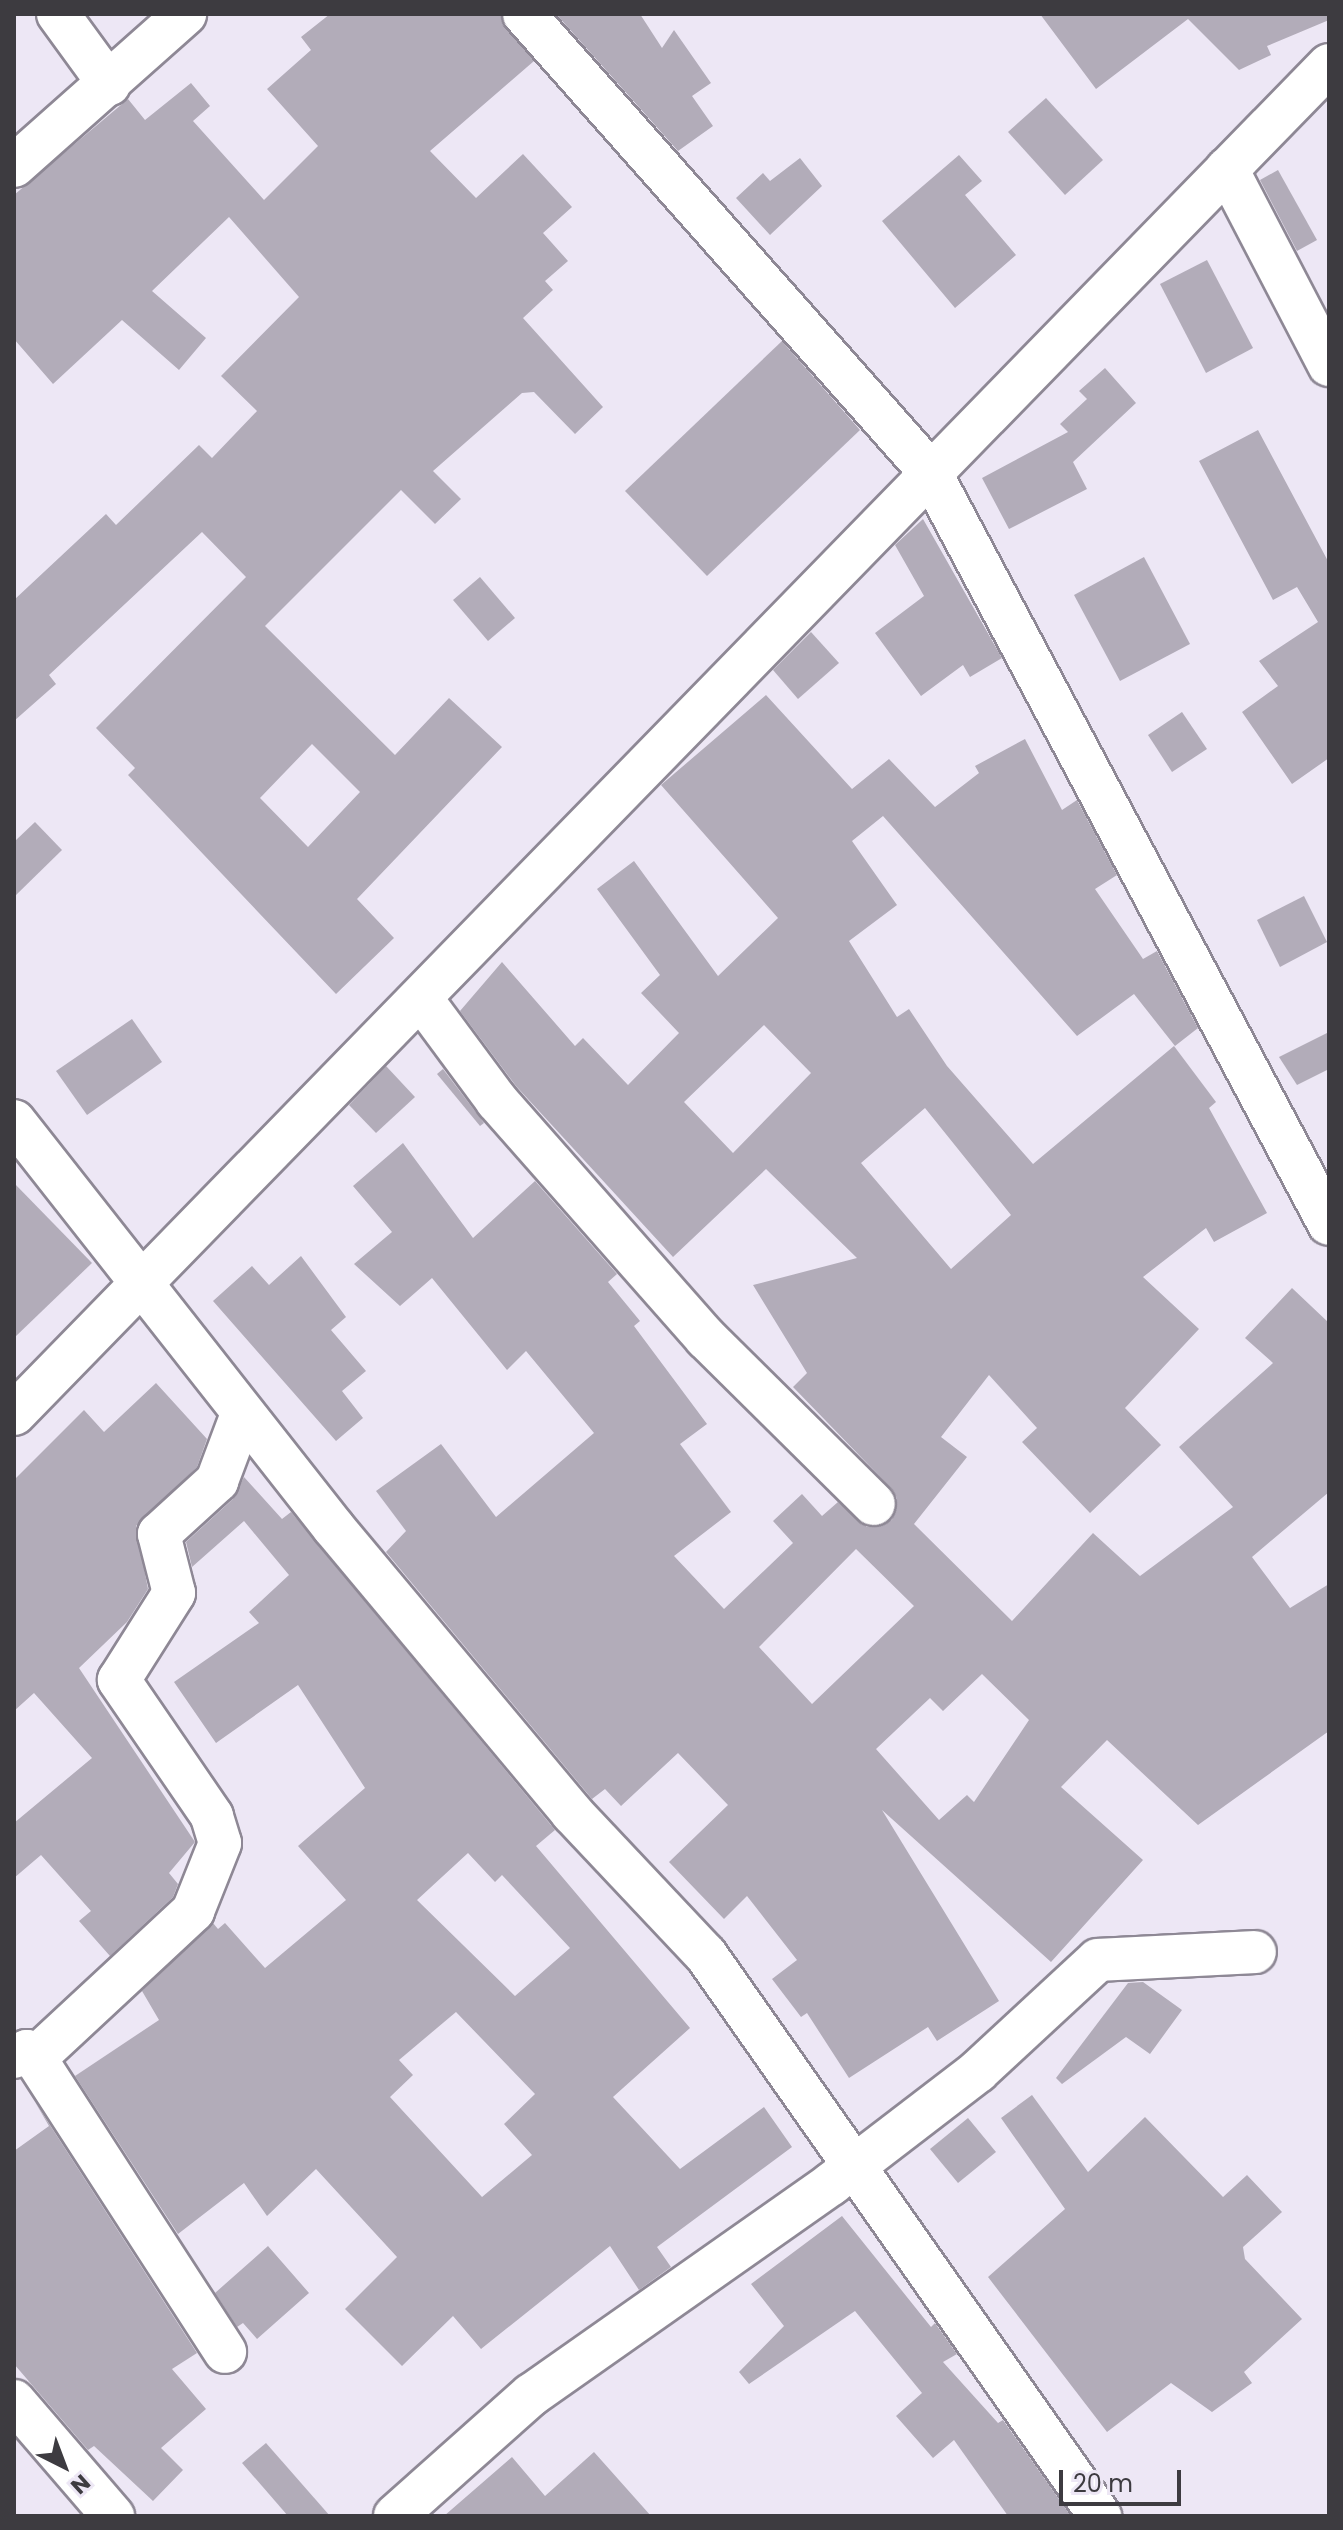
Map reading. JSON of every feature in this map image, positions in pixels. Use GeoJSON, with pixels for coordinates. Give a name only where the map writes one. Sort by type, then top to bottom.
{"type":"FeatureCollection","features":[{"type":"Feature","properties":{"kind":"street"},"geometry":{"type":"LineString","coordinates":[[58,14],[109,84]]}},
{"type":"Feature","properties":{"kind":"street"},"geometry":{"type":"LineString","coordinates":[[14,166],[185,14]]}},
{"type":"Feature","properties":{"kind":"street"},"geometry":{"type":"LineString","coordinates":[[524,14],[930,472],[1329,1224]]}},
{"type":"Feature","properties":{"kind":"street"},"geometry":{"type":"LineString","coordinates":[[14,1414],[423,1001],[588,820],[1329,65]]}},
{"type":"Feature","properties":{"kind":"street"},"geometry":{"type":"LineString","coordinates":[[1227,169],[1329,365]]}},
{"type":"Feature","properties":{"kind":"street"},"geometry":{"type":"LineString","coordinates":[[423,1001],[497,1101],[706,1338],[874,1504]]}},
{"type":"Feature","properties":{"kind":"street"},"geometry":{"type":"LineString","coordinates":[[14,1121],[242,1414],[572,1813],[661,1899],[856,2164],[1100,2516]]}},
{"type":"Feature","properties":{"kind":"street"},"geometry":{"type":"LineString","coordinates":[[225,2352],[24,2058],[193,1911],[220,1843],[212,1816],[119,1680],[174,1593],[159,1534],[217,1481],[242,1414]]}},
{"type":"Feature","properties":{"kind":"street"},"geometry":{"type":"LineString","coordinates":[[395,2516],[531,2395],[856,2164],[978,2071],[1098,1960],[1255,1952]]}},
{"type":"Feature","properties":{"kind":"street"},"geometry":{"type":"LineString","coordinates":[[14,2401],[113,2516]]}},
{"type":"Feature","properties":{"kind":"building"},"geometry":{"type":"Polygon","coordinates":[[[330,14],[501,14],[534,61],[430,151],[476,198],[523,154],[572,207],[543,233],[568,261],[545,281],[553,290],[523,318],[603,407],[575,434],[534,392],[522,393],[433,471],[461,499],[435,524],[401,490],[265,626],[395,755],[449,698],[502,747],[357,899],[394,938],[336,994],[128,775],[135,768],[96,728],[246,577],[202,532],[49,675],[56,684],[14,721],[14,600],[106,514],[116,525],[199,445],[212,458],[257,411],[221,376],[299,297],[229,217],[152,291],[206,338],[179,370],[122,320],[53,384],[14,339],[14,195],[128,99],[145,120],[191,83],[210,106],[193,121],[264,200],[318,146],[267,89],[311,50],[301,37],[330,14]],[[312,744],[260,798],[308,847],[360,792],[312,744]]]}},
{"type":"Feature","properties":{"kind":"building"},"geometry":{"type":"Polygon","coordinates":[[[556,14],[640,14],[662,48],[674,30],[711,83],[692,96],[713,126],[678,151],[556,14]]]}},
{"type":"Feature","properties":{"kind":"building"},"geometry":{"type":"Polygon","coordinates":[[[1040,14],[1329,14],[1329,20],[1267,46],[1271,55],[1239,70],[1188,19],[1096,89],[1040,14]]]}},
{"type":"Feature","properties":{"kind":"building"},"geometry":{"type":"Polygon","coordinates":[[[1046,98],[1103,160],[1065,195],[1008,132],[1046,98]]]}},
{"type":"Feature","properties":{"kind":"building"},"geometry":{"type":"Polygon","coordinates":[[[959,155],[982,181],[965,195],[1016,255],[955,308],[882,221],[959,155]]]}},
{"type":"Feature","properties":{"kind":"building"},"geometry":{"type":"Polygon","coordinates":[[[800,158],[822,186],[770,235],[736,198],[763,173],[770,181],[800,158]]]}},
{"type":"Feature","properties":{"kind":"building"},"geometry":{"type":"Polygon","coordinates":[[[1278,170],[1317,240],[1297,251],[1260,180],[1278,170]]]}},
{"type":"Feature","properties":{"kind":"building"},"geometry":{"type":"Polygon","coordinates":[[[1207,260],[1253,348],[1206,373],[1160,284],[1207,260]]]}},
{"type":"Feature","properties":{"kind":"building"},"geometry":{"type":"Polygon","coordinates":[[[782,341],[860,430],[707,576],[625,491],[782,341]]]}},
{"type":"Feature","properties":{"kind":"building"},"geometry":{"type":"Polygon","coordinates":[[[1105,368],[1136,403],[1073,462],[1087,489],[1009,529],[982,478],[1068,432],[1060,424],[1087,399],[1079,391],[1105,368]]]}},
{"type":"Feature","properties":{"kind":"building"},"geometry":{"type":"Polygon","coordinates":[[[1258,430],[1329,563],[1329,758],[1292,784],[1242,712],[1278,686],[1259,661],[1318,622],[1297,587],[1273,600],[1199,461],[1258,430]]]}},
{"type":"Feature","properties":{"kind":"building"},"geometry":{"type":"Polygon","coordinates":[[[923,519],[1002,658],[970,677],[963,665],[921,696],[875,633],[924,596],[895,545],[923,519]]]}},
{"type":"Feature","properties":{"kind":"building"},"geometry":{"type":"Polygon","coordinates":[[[1144,557],[1190,644],[1120,681],[1074,595],[1144,557]]]}},
{"type":"Feature","properties":{"kind":"building"},"geometry":{"type":"Polygon","coordinates":[[[480,577],[515,618],[488,641],[453,600],[480,577]]]}},
{"type":"Feature","properties":{"kind":"building"},"geometry":{"type":"Polygon","coordinates":[[[811,632],[839,663],[798,699],[773,670],[811,632]]]}},
{"type":"Feature","properties":{"kind":"building"},"geometry":{"type":"Polygon","coordinates":[[[766,695],[852,789],[889,759],[935,807],[979,773],[975,766],[1025,739],[1062,810],[1077,800],[1117,875],[1095,889],[1143,959],[1157,951],[1198,1028],[1175,1046],[1134,994],[1077,1036],[883,816],[852,841],[897,905],[849,941],[897,1017],[909,1009],[947,1066],[1033,1164],[1174,1046],[1216,1102],[1209,1108],[1267,1213],[1214,1242],[1206,1228],[1143,1277],[1199,1329],[1125,1408],[1161,1445],[1090,1513],[1022,1442],[1037,1428],[989,1375],[941,1437],[967,1457],[914,1524],[1012,1621],[1093,1533],[1140,1576],[1233,1507],[1179,1447],[1273,1363],[1245,1338],[1292,1288],[1329,1323],[1329,1492],[1252,1557],[1290,1608],[1329,1584],[1329,1731],[1198,1825],[1107,1740],[1061,1787],[1143,1860],[1051,1962],[882,1810],[999,2001],[937,2041],[928,2027],[849,2078],[807,2013],[801,2017],[772,1979],[797,1960],[747,1896],[724,1919],[669,1862],[728,1805],[678,1753],[621,1806],[605,1789],[592,1799],[386,1552],[406,1531],[376,1491],[441,1444],[496,1517],[594,1433],[526,1351],[507,1370],[432,1278],[400,1306],[354,1264],[392,1232],[353,1186],[403,1143],[473,1238],[535,1181],[617,1274],[608,1282],[640,1321],[634,1326],[707,1424],[680,1444],[731,1512],[674,1556],[724,1609],[793,1543],[773,1521],[802,1494],[822,1516],[838,1502],[867,1527],[892,1520],[897,1498],[891,1488],[793,1387],[807,1373],[753,1285],[857,1258],[766,1169],[673,1257],[516,1086],[460,1011],[502,962],[575,1046],[583,1038],[628,1085],[679,1033],[641,993],[660,975],[597,889],[634,861],[718,976],[778,918],[661,785],[766,695]],[[764,1025],[684,1102],[733,1153],[811,1073],[764,1025]],[[925,1108],[861,1163],[951,1269],[1011,1215],[925,1108]],[[856,1549],[759,1647],[812,1704],[914,1606],[856,1549]],[[982,1674],[943,1711],[930,1698],[876,1749],[939,1820],[967,1795],[974,1802],[1029,1720],[982,1674]]]}},
{"type":"Feature","properties":{"kind":"building"},"geometry":{"type":"Polygon","coordinates":[[[1182,712],[1207,749],[1172,772],[1148,735],[1182,712]]]}},
{"type":"Feature","properties":{"kind":"building"},"geometry":{"type":"Polygon","coordinates":[[[35,822],[62,850],[14,897],[14,842],[35,822]]]}},
{"type":"Feature","properties":{"kind":"building"},"geometry":{"type":"Polygon","coordinates":[[[1304,896],[1327,942],[1280,967],[1257,920],[1304,896]]]}},
{"type":"Feature","properties":{"kind":"building"},"geometry":{"type":"Polygon","coordinates":[[[132,1019],[162,1062],[87,1115],[56,1071],[132,1019]]]}},
{"type":"Feature","properties":{"kind":"building"},"geometry":{"type":"Polygon","coordinates":[[[1329,1032],[1329,1069],[1297,1085],[1279,1057],[1329,1032]]]}},
{"type":"Feature","properties":{"kind":"building"},"geometry":{"type":"Polygon","coordinates":[[[386,1066],[415,1097],[376,1133],[349,1105],[386,1066]]]}},
{"type":"Feature","properties":{"kind":"building"},"geometry":{"type":"Polygon","coordinates":[[[443,1069],[484,1123],[480,1126],[437,1074],[443,1069]]]}},
{"type":"Feature","properties":{"kind":"building"},"geometry":{"type":"Polygon","coordinates":[[[14,1183],[92,1263],[14,1338],[14,1183]]]}},
{"type":"Feature","properties":{"kind":"building"},"geometry":{"type":"Polygon","coordinates":[[[301,1256],[346,1317],[331,1330],[366,1371],[342,1391],[363,1418],[336,1441],[213,1301],[252,1266],[269,1285],[301,1256]]]}},
{"type":"Feature","properties":{"kind":"building"},"geometry":{"type":"Polygon","coordinates":[[[156,1383],[207,1439],[197,1467],[136,1526],[148,1589],[127,1622],[79,1668],[195,1842],[169,1873],[178,1884],[173,1897],[110,1956],[79,1921],[91,1911],[41,1855],[14,1878],[14,1823],[92,1758],[34,1693],[14,1711],[14,1480],[84,1410],[104,1432],[156,1383]]]}},
{"type":"Feature","properties":{"kind":"building"},"geometry":{"type":"Polygon","coordinates":[[[244,1477],[282,1519],[291,1512],[555,1830],[536,1846],[690,2028],[613,2097],[680,2169],[764,2107],[792,2147],[657,2247],[671,2267],[639,2290],[610,2246],[481,2349],[453,2316],[402,2366],[345,2309],[397,2257],[316,2169],[267,2216],[244,2183],[178,2234],[75,2076],[159,2020],[142,1991],[213,1923],[218,1929],[225,1923],[265,1968],[346,1900],[298,1846],[365,1788],[298,1685],[216,1743],[174,1682],[259,1623],[249,1612],[289,1575],[244,1521],[192,1567],[186,1542],[233,1499],[244,1477]],[[468,1853],[417,1900],[515,1996],[570,1948],[502,1875],[495,1882],[468,1853]],[[456,2012],[399,2060],[413,2075],[390,2097],[482,2197],[532,2155],[504,2124],[535,2094],[456,2012]]]}},
{"type":"Feature","properties":{"kind":"building"},"geometry":{"type":"Polygon","coordinates":[[[1143,1982],[1182,2010],[1150,2054],[1126,2037],[1062,2084],[1056,2078],[1128,1983],[1143,1982]]]}},
{"type":"Feature","properties":{"kind":"building"},"geometry":{"type":"Polygon","coordinates":[[[1032,2095],[1088,2172],[1145,2117],[1223,2197],[1247,2175],[1282,2212],[1243,2247],[1245,2259],[1302,2319],[1244,2372],[1252,2383],[1212,2412],[1171,2383],[1107,2432],[988,2277],[1065,2209],[1001,2118],[1032,2095]]]}},
{"type":"Feature","properties":{"kind":"building"},"geometry":{"type":"Polygon","coordinates":[[[35,2102],[197,2353],[172,2369],[206,2409],[161,2448],[183,2470],[153,2501],[94,2446],[88,2450],[14,2364],[14,2151],[49,2126],[35,2102]]]}},
{"type":"Feature","properties":{"kind":"building"},"geometry":{"type":"Polygon","coordinates":[[[968,2118],[996,2152],[958,2183],[930,2149],[968,2118]]]}},
{"type":"Feature","properties":{"kind":"building"},"geometry":{"type":"Polygon","coordinates":[[[842,2216],[931,2327],[935,2323],[957,2354],[943,2362],[998,2423],[1003,2420],[1071,2516],[1008,2516],[954,2440],[933,2458],[896,2416],[922,2393],[855,2311],[749,2384],[739,2372],[784,2326],[751,2284],[842,2216]]]}},
{"type":"Feature","properties":{"kind":"building"},"geometry":{"type":"Polygon","coordinates":[[[268,2246],[309,2293],[257,2339],[243,2323],[237,2327],[215,2293],[268,2246]]]}},
{"type":"Feature","properties":{"kind":"building"},"geometry":{"type":"Polygon","coordinates":[[[266,2443],[330,2516],[288,2516],[242,2463],[266,2443]]]}},
{"type":"Feature","properties":{"kind":"building"},"geometry":{"type":"Polygon","coordinates":[[[594,2452],[651,2516],[444,2516],[512,2457],[545,2496],[594,2452]]]}}]}
